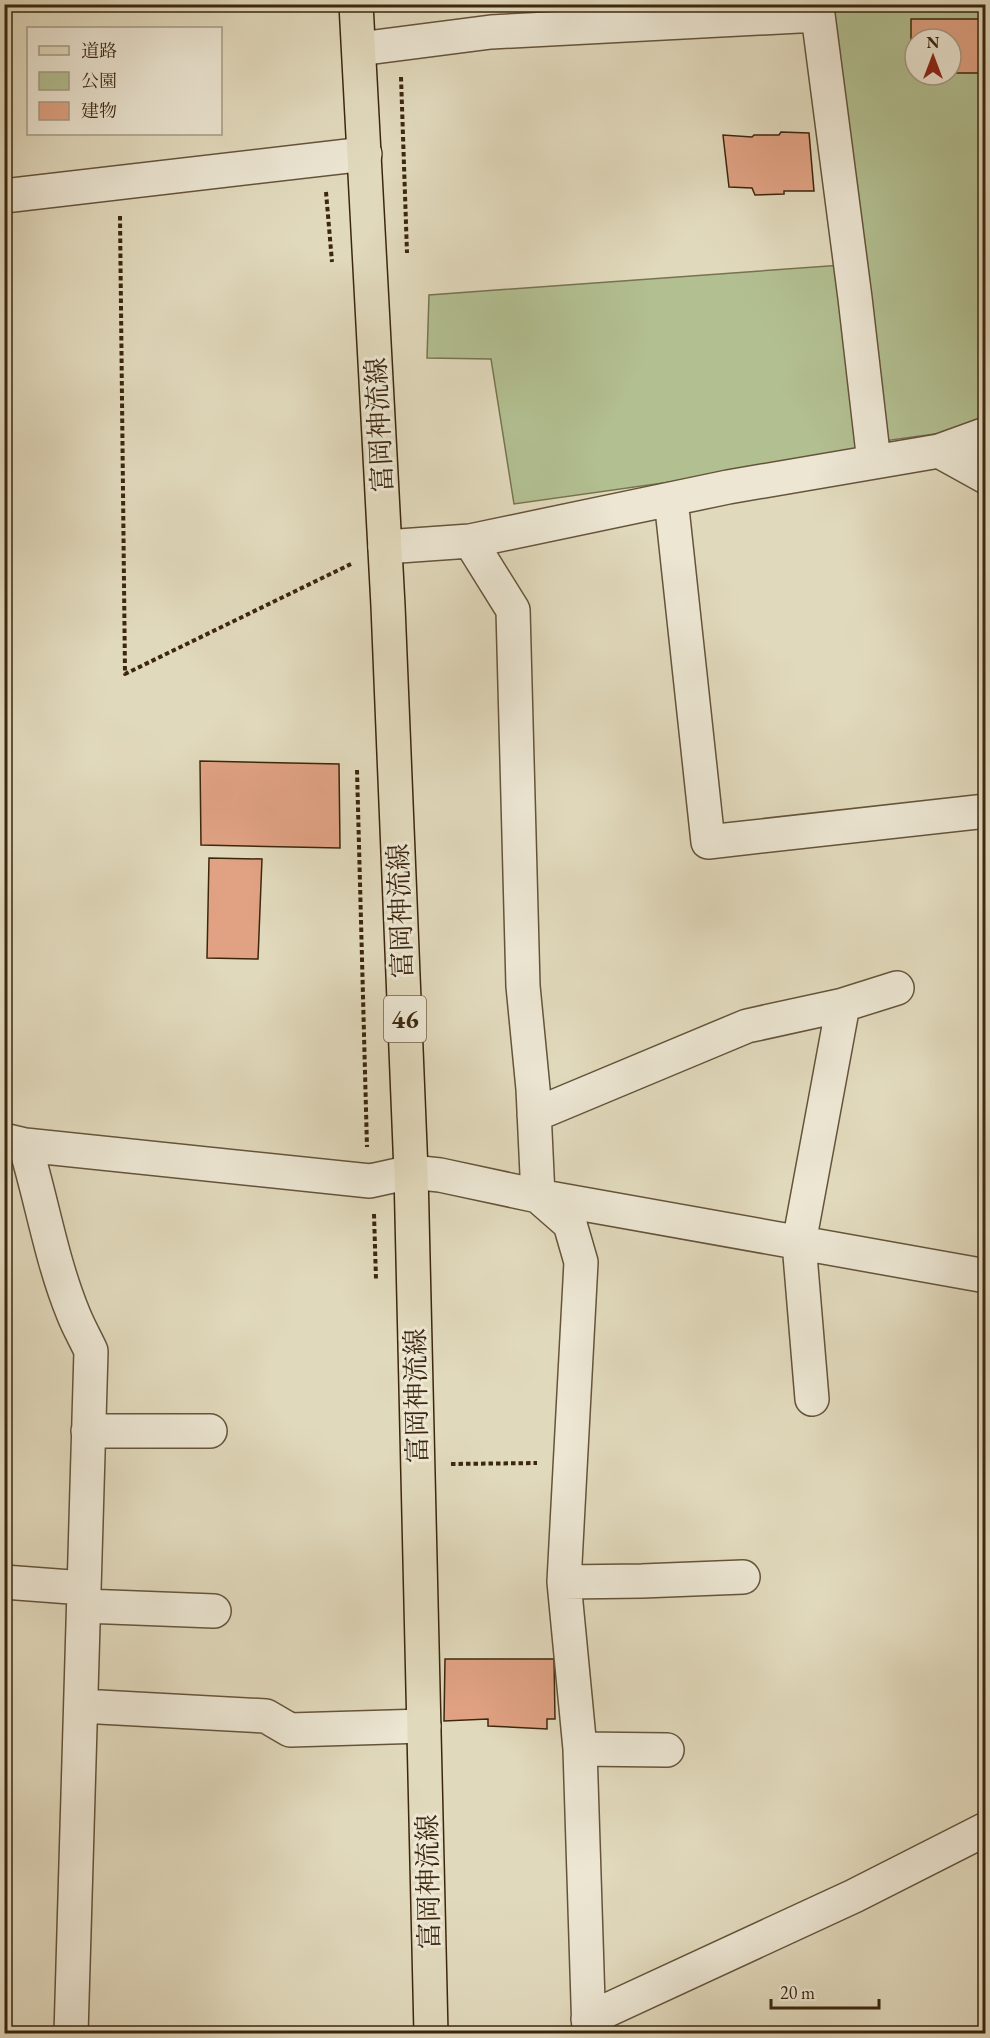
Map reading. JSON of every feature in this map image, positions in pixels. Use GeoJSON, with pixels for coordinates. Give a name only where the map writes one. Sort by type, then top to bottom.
{"type":"FeatureCollection","features":[{"type":"Feature","properties":{"kind":"main road","name":"富岡神流線"},"geometry":{"type":"LineString","coordinates":[[356,4],[385,547],[411,1173],[431,2034]]}},
{"type":"Feature","properties":{"kind":"street"},"geometry":{"type":"LineString","coordinates":[[359,49],[491,32],[818,15],[874,462]]}},
{"type":"Feature","properties":{"kind":"street"},"geometry":{"type":"LineString","coordinates":[[4,196],[365,154]]}},
{"type":"Feature","properties":{"kind":"street"},"geometry":{"type":"LineString","coordinates":[[385,547],[470,541],[728,487],[939,451],[986,434]]}},
{"type":"Feature","properties":{"kind":"street"},"geometry":{"type":"LineString","coordinates":[[939,451],[986,477]]}},
{"type":"Feature","properties":{"kind":"street"},"geometry":{"type":"LineString","coordinates":[[670,499],[708,842],[986,811]]}},
{"type":"Feature","properties":{"kind":"street"},"geometry":{"type":"LineString","coordinates":[[470,541],[513,610],[523,986],[538,1196],[570,1224],[581,1263],[564,1582],[580,1749],[589,2026],[854,1896],[986,1828]]}},
{"type":"Feature","properties":{"kind":"street"},"geometry":{"type":"LineString","coordinates":[[534,1115],[747,1026],[843,1005],[897,988]]}},
{"type":"Feature","properties":{"kind":"street"},"geometry":{"type":"LineString","coordinates":[[812,1399],[799,1243],[843,1005]]}},
{"type":"Feature","properties":{"kind":"street"},"geometry":{"type":"LineString","coordinates":[[15,1142],[370,1181],[411,1173],[440,1175],[538,1196],[986,1276]]}},
{"type":"Feature","properties":{"kind":"street"},"geometry":{"type":"LineString","coordinates":[[15,1142],[35,1178],[52,1248],[72,1313],[91,1351],[71,2034]]}},
{"type":"Feature","properties":{"kind":"street"},"geometry":{"type":"LineString","coordinates":[[88,1431],[210,1431]]}},
{"type":"Feature","properties":{"kind":"street"},"geometry":{"type":"LineString","coordinates":[[564,1582],[743,1577]]}},
{"type":"Feature","properties":{"kind":"street"},"geometry":{"type":"LineString","coordinates":[[4,1582],[84,1597],[214,1611]]}},
{"type":"Feature","properties":{"kind":"street"},"geometry":{"type":"LineString","coordinates":[[81,1706],[267,1716],[290,1730],[424,1726]]}},
{"type":"Feature","properties":{"kind":"street"},"geometry":{"type":"LineString","coordinates":[[580,1749],[667,1750]]}},
{"type":"Feature","properties":{"kind":"path"},"geometry":{"type":"LineString","coordinates":[[120,183],[124,674],[353,563]]}},
{"type":"Feature","properties":{"kind":"path"},"geometry":{"type":"LineString","coordinates":[[357,762],[367,1152]]}},
{"type":"Feature","properties":{"kind":"path"},"geometry":{"type":"LineString","coordinates":[[418,1464],[571,1463]]}},
{"type":"Feature","properties":{"kind":"green space"},"geometry":{"type":"Polygon","coordinates":[[[830,5],[985,5],[985,425],[884,441],[830,5]]]}},
{"type":"Feature","properties":{"kind":"green space"},"geometry":{"type":"Polygon","coordinates":[[[842,265],[862,455],[514,504],[491,359],[427,358],[429,295],[842,265]]]}},
{"type":"Feature","properties":{"kind":"building"},"geometry":{"type":"Polygon","coordinates":[[[911,19],[981,19],[982,73],[963,73],[963,27],[911,27],[911,19]]]}},
{"type":"Feature","properties":{"kind":"building"},"geometry":{"type":"Polygon","coordinates":[[[781,132],[809,133],[814,191],[784,191],[784,194],[755,195],[752,188],[729,187],[723,135],[752,137],[754,135],[779,135],[781,132]]]}},
{"type":"Feature","properties":{"kind":"building"},"geometry":{"type":"Polygon","coordinates":[[[200,761],[339,764],[340,848],[201,845],[200,761]]]}},
{"type":"Feature","properties":{"kind":"building"},"geometry":{"type":"Polygon","coordinates":[[[209,858],[262,859],[258,959],[207,958],[209,858]]]}},
{"type":"Feature","properties":{"kind":"building"},"geometry":{"type":"Polygon","coordinates":[[[445,1659],[554,1659],[555,1719],[547,1719],[547,1729],[488,1726],[488,1719],[444,1721],[445,1659]]]}}]}
